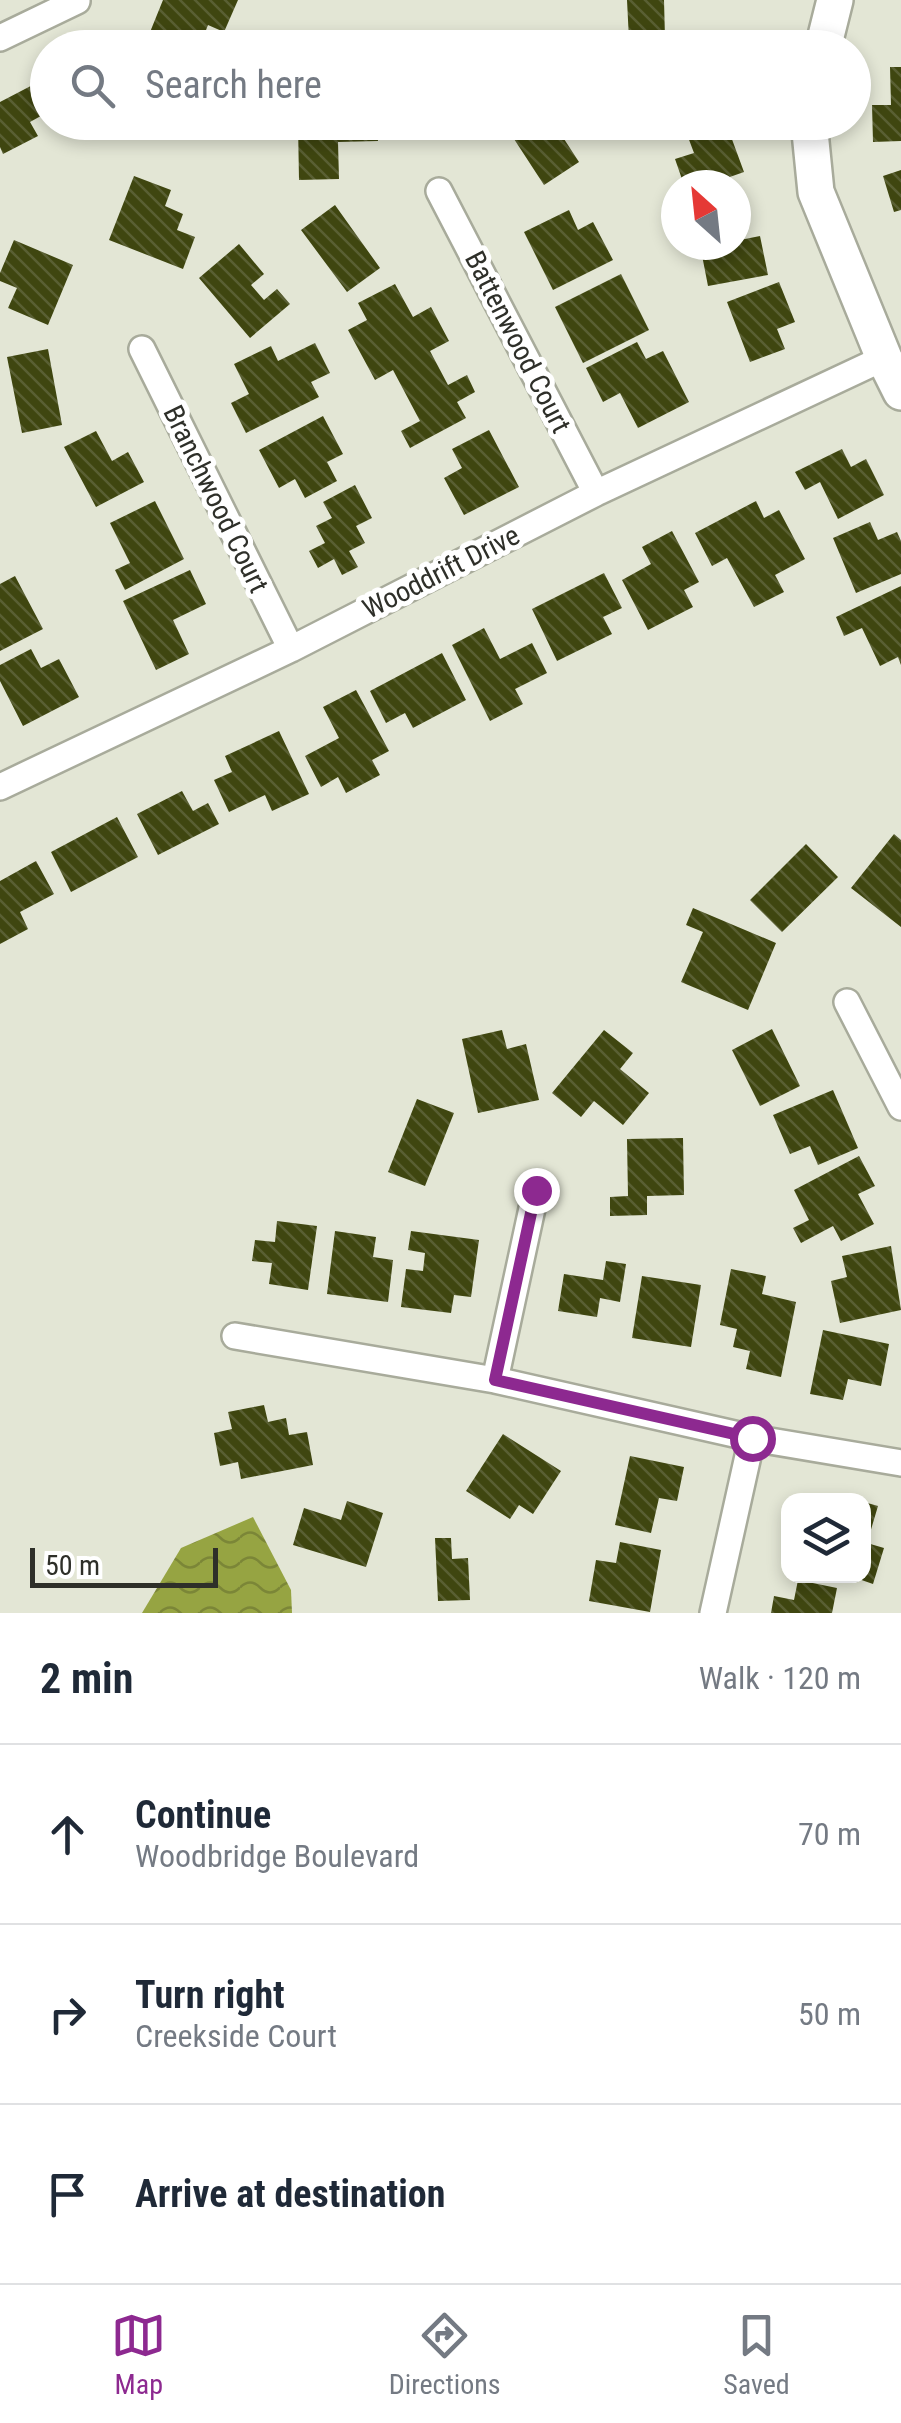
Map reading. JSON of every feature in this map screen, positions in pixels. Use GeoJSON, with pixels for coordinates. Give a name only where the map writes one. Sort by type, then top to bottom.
{"type":"FeatureCollection","features":[{"type":"Feature","properties":{"kind":"street"},"geometry":{"type":"LineString","coordinates":[[0,38],[77,0]]}},
{"type":"Feature","properties":{"kind":"street"},"geometry":{"type":"LineString","coordinates":[[828,30],[835,0]]}},
{"type":"Feature","properties":{"kind":"street"},"geometry":{"type":"LineString","coordinates":[[811,140],[816,192],[901,392]]}},
{"type":"Feature","properties":{"kind":"street","name":"Battenwood Court"},"geometry":{"type":"LineString","coordinates":[[440,191],[596,493]]}},
{"type":"Feature","properties":{"kind":"street","name":"Branchwood Court"},"geometry":{"type":"LineString","coordinates":[[142,349],[291,648]]}},
{"type":"Feature","properties":{"kind":"street","name":"Wooddrift Drive"},"geometry":{"type":"LineString","coordinates":[[0,788],[291,648],[596,493],[884,358]]}},
{"type":"Feature","properties":{"kind":"street"},"geometry":{"type":"LineString","coordinates":[[848,1002],[901,1107]]}},
{"type":"Feature","properties":{"kind":"street"},"geometry":{"type":"LineString","coordinates":[[495,1380],[536,1190]]}},
{"type":"Feature","properties":{"kind":"street"},"geometry":{"type":"LineString","coordinates":[[235,1336],[495,1380],[752,1438],[901,1463]]}},
{"type":"Feature","properties":{"kind":"street"},"geometry":{"type":"LineString","coordinates":[[713,1613],[752,1438]]}},
{"type":"Feature","properties":{"kind":"water"},"geometry":{"type":"Polygon","coordinates":[[[253,1517],[291,1590],[292,1613],[142,1613],[181,1548],[253,1517]]]}},
{"type":"Feature","properties":{"kind":"building"},"geometry":{"type":"Polygon","coordinates":[[[163,0],[238,0],[225,30],[208,25],[206,30],[151,30],[163,0]]]}},
{"type":"Feature","properties":{"kind":"building"},"geometry":{"type":"Polygon","coordinates":[[[627,0],[664,0],[665,30],[628,30],[627,0]]]}},
{"type":"Feature","properties":{"kind":"building"},"geometry":{"type":"Polygon","coordinates":[[[890,67],[901,67],[901,141],[873,142],[872,105],[891,105],[890,67]]]}},
{"type":"Feature","properties":{"kind":"building"},"geometry":{"type":"Polygon","coordinates":[[[30,86],[30,140],[3,154],[0,147],[0,102],[30,86]]]}},
{"type":"Feature","properties":{"kind":"building"},"geometry":{"type":"Polygon","coordinates":[[[298,140],[378,140],[338,142],[339,179],[299,180],[298,140]]]}},
{"type":"Feature","properties":{"kind":"building"},"geometry":{"type":"Polygon","coordinates":[[[515,140],[565,140],[579,162],[544,185],[515,140]]]}},
{"type":"Feature","properties":{"kind":"building"},"geometry":{"type":"Polygon","coordinates":[[[689,140],[732,140],[743,170],[679,170],[675,159],[694,153],[689,140]]]}},
{"type":"Feature","properties":{"kind":"building"},"geometry":{"type":"Polygon","coordinates":[[[901,170],[901,210],[894,212],[883,176],[901,170]]]}},
{"type":"Feature","properties":{"kind":"building"},"geometry":{"type":"Polygon","coordinates":[[[134,176],[171,190],[165,206],[183,214],[177,230],[195,237],[183,269],[109,240],[134,176]]]}},
{"type":"Feature","properties":{"kind":"building"},"geometry":{"type":"Polygon","coordinates":[[[335,205],[380,268],[347,292],[301,230],[335,205]]]}},
{"type":"Feature","properties":{"kind":"building"},"geometry":{"type":"Polygon","coordinates":[[[569,210],[578,230],[593,222],[613,260],[553,290],[524,232],[569,210]]]}},
{"type":"Feature","properties":{"kind":"building"},"geometry":{"type":"Polygon","coordinates":[[[760,236],[768,275],[708,286],[703,260],[751,260],[751,238],[760,236]]]}},
{"type":"Feature","properties":{"kind":"building"},"geometry":{"type":"Polygon","coordinates":[[[14,240],[73,265],[48,325],[8,308],[17,288],[0,281],[0,273],[14,240]]]}},
{"type":"Feature","properties":{"kind":"building"},"geometry":{"type":"Polygon","coordinates":[[[239,244],[264,274],[251,285],[264,300],[277,289],[290,304],[250,338],[199,278],[239,244]]]}},
{"type":"Feature","properties":{"kind":"building"},"geometry":{"type":"Polygon","coordinates":[[[621,274],[649,330],[583,363],[555,307],[621,274]]]}},
{"type":"Feature","properties":{"kind":"building"},"geometry":{"type":"Polygon","coordinates":[[[779,282],[795,322],[777,329],[785,349],[750,362],[727,302],[779,282]]]}},
{"type":"Feature","properties":{"kind":"building"},"geometry":{"type":"Polygon","coordinates":[[[395,284],[413,317],[431,307],[449,341],[430,351],[448,385],[467,375],[475,392],[457,402],[466,418],[410,448],[401,431],[420,421],[393,370],[375,380],[348,330],[367,320],[358,303],[395,284]]]}},
{"type":"Feature","properties":{"kind":"building"},"geometry":{"type":"Polygon","coordinates":[[[637,342],[646,359],[663,351],[689,402],[638,428],[620,393],[603,402],[586,368],[637,342]]]}},
{"type":"Feature","properties":{"kind":"building"},"geometry":{"type":"Polygon","coordinates":[[[315,343],[330,373],[311,382],[319,397],[246,433],[231,403],[249,394],[234,364],[271,346],[278,361],[315,343]]]}},
{"type":"Feature","properties":{"kind":"building"},"geometry":{"type":"Polygon","coordinates":[[[48,349],[62,425],[22,433],[7,357],[48,349]]]}},
{"type":"Feature","properties":{"kind":"building"},"geometry":{"type":"Polygon","coordinates":[[[323,416],[343,454],[327,462],[337,481],[305,498],[295,479],[279,488],[259,450],[323,416]]]}},
{"type":"Feature","properties":{"kind":"building"},"geometry":{"type":"Polygon","coordinates":[[[489,430],[519,487],[464,515],[444,478],[462,468],[452,449],[489,430]]]}},
{"type":"Feature","properties":{"kind":"building"},"geometry":{"type":"Polygon","coordinates":[[[96,431],[112,461],[128,452],[144,482],[96,507],[64,447],[96,431]]]}},
{"type":"Feature","properties":{"kind":"building"},"geometry":{"type":"Polygon","coordinates":[[[842,449],[851,467],[866,459],[884,495],[838,519],[820,482],[805,490],[795,472],[842,449]]]}},
{"type":"Feature","properties":{"kind":"building"},"geometry":{"type":"Polygon","coordinates":[[[355,485],[372,518],[356,526],[365,543],[349,551],[358,567],[342,575],[334,559],[318,568],[309,551],[325,543],[316,526],[332,518],[323,502],[355,485]]]}},
{"type":"Feature","properties":{"kind":"building"},"geometry":{"type":"Polygon","coordinates":[[[155,501],[184,559],[125,590],[115,570],[130,563],[110,523],[155,501]]]}},
{"type":"Feature","properties":{"kind":"building"},"geometry":{"type":"Polygon","coordinates":[[[756,501],[764,518],[779,510],[805,559],[775,575],[784,592],[754,607],[727,558],[712,566],[695,533],[756,501]]]}},
{"type":"Feature","properties":{"kind":"building"},"geometry":{"type":"Polygon","coordinates":[[[870,522],[878,540],[897,532],[901,541],[901,574],[856,593],[833,538],[870,522]]]}},
{"type":"Feature","properties":{"kind":"building"},"geometry":{"type":"Polygon","coordinates":[[[672,531],[699,582],[684,590],[693,607],[648,630],[622,580],[651,564],[642,547],[672,531]]]}},
{"type":"Feature","properties":{"kind":"building"},"geometry":{"type":"Polygon","coordinates":[[[190,570],[206,604],[173,620],[189,654],[156,670],[123,601],[190,570]]]}},
{"type":"Feature","properties":{"kind":"building"},"geometry":{"type":"Polygon","coordinates":[[[604,573],[622,608],[603,617],[612,634],[557,661],[532,609],[604,573]]]}},
{"type":"Feature","properties":{"kind":"building"},"geometry":{"type":"Polygon","coordinates":[[[15,576],[43,629],[0,651],[0,584],[15,576]]]}},
{"type":"Feature","properties":{"kind":"building"},"geometry":{"type":"Polygon","coordinates":[[[901,586],[901,665],[898,657],[880,666],[862,628],[844,636],[836,617],[901,586]]]}},
{"type":"Feature","properties":{"kind":"building"},"geometry":{"type":"Polygon","coordinates":[[[484,628],[500,659],[532,643],[547,673],[515,689],[523,704],[490,721],[452,645],[484,628]]]}},
{"type":"Feature","properties":{"kind":"building"},"geometry":{"type":"Polygon","coordinates":[[[31,649],[41,668],[59,659],[79,697],[23,726],[0,681],[0,665],[31,649]]]}},
{"type":"Feature","properties":{"kind":"building"},"geometry":{"type":"Polygon","coordinates":[[[442,653],[466,700],[413,728],[405,713],[386,723],[370,691],[442,653]]]}},
{"type":"Feature","properties":{"kind":"building"},"geometry":{"type":"Polygon","coordinates":[[[356,690],[389,751],[372,760],[380,775],[346,793],[338,777],[321,787],[305,756],[339,738],[323,707],[356,690]]]}},
{"type":"Feature","properties":{"kind":"building"},"geometry":{"type":"Polygon","coordinates":[[[279,731],[309,794],[272,811],[265,795],[229,812],[214,780],[232,772],[225,756],[279,731]]]}},
{"type":"Feature","properties":{"kind":"building"},"geometry":{"type":"Polygon","coordinates":[[[182,791],[193,811],[208,803],[219,824],[158,855],[137,814],[182,791]]]}},
{"type":"Feature","properties":{"kind":"building"},"geometry":{"type":"Polygon","coordinates":[[[117,817],[138,857],[71,892],[51,852],[117,817]]]}},
{"type":"Feature","properties":{"kind":"building"},"geometry":{"type":"Polygon","coordinates":[[[894,834],[901,840],[901,927],[851,888],[894,834]]]}},
{"type":"Feature","properties":{"kind":"building"},"geometry":{"type":"Polygon","coordinates":[[[806,844],[838,877],[782,932],[750,900],[806,844]]]}},
{"type":"Feature","properties":{"kind":"building"},"geometry":{"type":"Polygon","coordinates":[[[36,861],[54,894],[20,912],[28,929],[0,944],[0,881],[36,861]]]}},
{"type":"Feature","properties":{"kind":"building"},"geometry":{"type":"Polygon","coordinates":[[[693,908],[776,943],[748,1010],[681,982],[703,932],[686,925],[693,908]]]}},
{"type":"Feature","properties":{"kind":"building"},"geometry":{"type":"Polygon","coordinates":[[[772,1029],[800,1086],[760,1106],[732,1050],[772,1029]]]}},
{"type":"Feature","properties":{"kind":"building"},"geometry":{"type":"Polygon","coordinates":[[[502,1030],[507,1049],[526,1044],[539,1100],[478,1113],[462,1039],[502,1030]]]}},
{"type":"Feature","properties":{"kind":"building"},"geometry":{"type":"Polygon","coordinates":[[[604,1030],[633,1053],[620,1069],[649,1093],[623,1125],[594,1101],[581,1117],[552,1093],[604,1030]]]}},
{"type":"Feature","properties":{"kind":"building"},"geometry":{"type":"Polygon","coordinates":[[[833,1090],[858,1148],[818,1165],[810,1146],[790,1154],[773,1115],[833,1090]]]}},
{"type":"Feature","properties":{"kind":"building"},"geometry":{"type":"Polygon","coordinates":[[[417,1099],[454,1113],[425,1186],[388,1172],[417,1099]]]}},
{"type":"Feature","properties":{"kind":"building"},"geometry":{"type":"Polygon","coordinates":[[[683,1138],[684,1195],[647,1196],[647,1215],[610,1216],[610,1197],[628,1196],[627,1139],[683,1138]]]}},
{"type":"Feature","properties":{"kind":"building"},"geometry":{"type":"Polygon","coordinates":[[[859,1156],[875,1186],[858,1194],[874,1224],[841,1241],[833,1226],[801,1243],[793,1228],[809,1220],[794,1190],[859,1156]]]}},
{"type":"Feature","properties":{"kind":"building"},"geometry":{"type":"Polygon","coordinates":[[[277,1221],[317,1226],[308,1290],[269,1284],[272,1263],[252,1261],[255,1240],[275,1242],[277,1221]]]}},
{"type":"Feature","properties":{"kind":"building"},"geometry":{"type":"Polygon","coordinates":[[[335,1231],[376,1237],[373,1257],[393,1260],[388,1302],[327,1294],[335,1231]]]}},
{"type":"Feature","properties":{"kind":"building"},"geometry":{"type":"Polygon","coordinates":[[[411,1231],[479,1240],[471,1297],[454,1295],[451,1313],[401,1307],[406,1269],[423,1271],[425,1253],[408,1250],[411,1231]]]}},
{"type":"Feature","properties":{"kind":"building"},"geometry":{"type":"Polygon","coordinates":[[[891,1246],[901,1310],[840,1323],[831,1281],[847,1277],[842,1256],[891,1246]]]}},
{"type":"Feature","properties":{"kind":"building"},"geometry":{"type":"Polygon","coordinates":[[[606,1261],[626,1264],[620,1302],[600,1298],[597,1317],[558,1311],[564,1274],[603,1280],[606,1261]]]}},
{"type":"Feature","properties":{"kind":"building"},"geometry":{"type":"Polygon","coordinates":[[[731,1269],[766,1276],[762,1294],[796,1302],[781,1377],[746,1369],[750,1351],[733,1347],[737,1329],[720,1325],[731,1269]]]}},
{"type":"Feature","properties":{"kind":"building"},"geometry":{"type":"Polygon","coordinates":[[[642,1276],[701,1285],[691,1347],[632,1338],[642,1276]]]}},
{"type":"Feature","properties":{"kind":"building"},"geometry":{"type":"Polygon","coordinates":[[[823,1330],[889,1344],[881,1386],[848,1379],[843,1400],[810,1394],[823,1330]]]}},
{"type":"Feature","properties":{"kind":"building"},"geometry":{"type":"Polygon","coordinates":[[[264,1405],[268,1422],[286,1418],[289,1435],[307,1432],[313,1465],[241,1479],[238,1462],[220,1466],[214,1433],[232,1429],[228,1412],[264,1405]]]}},
{"type":"Feature","properties":{"kind":"building"},"geometry":{"type":"Polygon","coordinates":[[[503,1434],[561,1471],[533,1514],[519,1505],[510,1519],[466,1491],[503,1434]]]}},
{"type":"Feature","properties":{"kind":"building"},"geometry":{"type":"Polygon","coordinates":[[[630,1456],[684,1467],[677,1501],[659,1498],[651,1533],[615,1525],[630,1456]]]}},
{"type":"Feature","properties":{"kind":"building"},"geometry":{"type":"Polygon","coordinates":[[[347,1501],[383,1513],[366,1567],[293,1545],[304,1508],[341,1520],[347,1501]]]}},
{"type":"Feature","properties":{"kind":"building"},"geometry":{"type":"Polygon","coordinates":[[[871,1504],[878,1506],[871,1530],[871,1504]]]}},
{"type":"Feature","properties":{"kind":"building"},"geometry":{"type":"Polygon","coordinates":[[[435,1538],[451,1538],[452,1559],[468,1558],[470,1600],[438,1601],[435,1538]]]}},
{"type":"Feature","properties":{"kind":"building"},"geometry":{"type":"Polygon","coordinates":[[[620,1542],[661,1550],[650,1612],[589,1601],[596,1560],[616,1563],[620,1542]]]}},
{"type":"Feature","properties":{"kind":"building"},"geometry":{"type":"Polygon","coordinates":[[[871,1544],[884,1548],[873,1584],[870,1583],[871,1544]]]}},
{"type":"Feature","properties":{"kind":"building"},"geometry":{"type":"Polygon","coordinates":[[[797,1583],[837,1588],[832,1613],[771,1613],[774,1596],[794,1600],[797,1583]]]}},
{"type":"Feature","properties":{"kind":"route"},"geometry":{"type":"LineString","coordinates":[[536,1190],[495,1380],[752,1438]]}}]}
